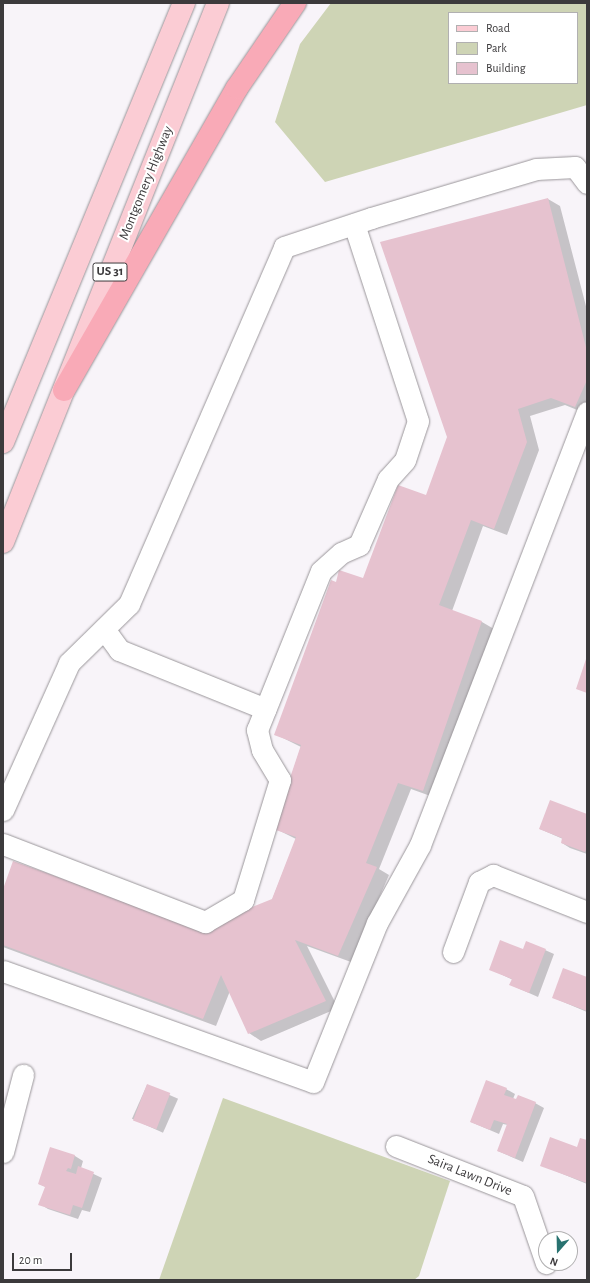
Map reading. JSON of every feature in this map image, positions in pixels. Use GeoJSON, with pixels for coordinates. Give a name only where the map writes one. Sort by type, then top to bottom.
{"type":"FeatureCollection","features":[{"type":"Feature","properties":{"kind":"highway"},"geometry":{"type":"LineString","coordinates":[[64,390],[237,88],[295,3]]}},
{"type":"Feature","properties":{"kind":"main road","name":"US 31"},"geometry":{"type":"LineString","coordinates":[[5,434],[184,3]]}},
{"type":"Feature","properties":{"kind":"main road","name":"Montgomery Highway"},"geometry":{"type":"LineString","coordinates":[[3,542],[218,3]]}},
{"type":"Feature","properties":{"kind":"street"},"geometry":{"type":"LineString","coordinates":[[3,810],[69,663],[129,604],[284,247],[354,224],[536,169],[575,167],[587,184]]}},
{"type":"Feature","properties":{"kind":"street"},"geometry":{"type":"LineString","coordinates":[[3,844],[205,922],[242,900],[280,780],[262,750],[257,730],[322,571],[340,553],[359,545],[388,479],[405,460],[418,420],[354,224]]}},
{"type":"Feature","properties":{"kind":"street"},"geometry":{"type":"LineString","coordinates":[[3,970],[313,1082],[377,923],[420,844],[587,412]]}},
{"type":"Feature","properties":{"kind":"street"},"geometry":{"type":"LineString","coordinates":[[104,629],[119,650],[266,709]]}},
{"type":"Feature","properties":{"kind":"street"},"geometry":{"type":"LineString","coordinates":[[453,952],[479,882],[493,875],[587,912]]}},
{"type":"Feature","properties":{"kind":"street"},"geometry":{"type":"LineString","coordinates":[[3,1152],[23,1075]]}},
{"type":"Feature","properties":{"kind":"street","name":"Saira Lawn Drive"},"geometry":{"type":"LineString","coordinates":[[396,1146],[523,1196],[538,1240]]}},
{"type":"Feature","properties":{"kind":"green space"},"geometry":{"type":"Polygon","coordinates":[[[331,3],[587,3],[587,105],[325,182],[275,122],[300,44],[331,3]]]}},
{"type":"Feature","properties":{"kind":"green space"},"geometry":{"type":"Polygon","coordinates":[[[223,1098],[450,1181],[419,1276],[414,1280],[159,1280],[223,1098]]]}},
{"type":"Feature","properties":{"kind":"building"},"geometry":{"type":"Polygon","coordinates":[[[548,198],[587,351],[587,380],[575,407],[551,398],[518,409],[527,442],[494,529],[471,520],[439,605],[482,621],[423,791],[398,783],[366,863],[377,867],[338,956],[295,940],[326,1001],[248,1034],[221,975],[203,1019],[3,945],[3,889],[13,861],[201,928],[272,899],[296,837],[273,829],[301,745],[274,735],[331,580],[336,582],[339,570],[363,578],[398,485],[426,495],[447,437],[380,242],[548,198]]]}},
{"type":"Feature","properties":{"kind":"building"},"geometry":{"type":"Polygon","coordinates":[[[586,659],[587,660],[587,693],[576,689],[586,659]]]}},
{"type":"Feature","properties":{"kind":"building"},"geometry":{"type":"Polygon","coordinates":[[[550,800],[587,814],[587,847],[585,852],[561,843],[562,838],[539,829],[550,800]]]}},
{"type":"Feature","properties":{"kind":"building"},"geometry":{"type":"Polygon","coordinates":[[[500,940],[523,949],[526,941],[546,949],[529,993],[509,985],[512,979],[489,970],[500,940]]]}},
{"type":"Feature","properties":{"kind":"building"},"geometry":{"type":"Polygon","coordinates":[[[563,968],[587,977],[587,1011],[552,998],[563,968]]]}},
{"type":"Feature","properties":{"kind":"building"},"geometry":{"type":"Polygon","coordinates":[[[486,1080],[507,1088],[504,1095],[516,1099],[518,1095],[536,1102],[515,1158],[497,1151],[507,1124],[494,1120],[490,1130],[470,1122],[486,1080]]]}},
{"type":"Feature","properties":{"kind":"building"},"geometry":{"type":"Polygon","coordinates":[[[147,1084],[170,1093],[156,1129],[133,1120],[147,1084]]]}},
{"type":"Feature","properties":{"kind":"building"},"geometry":{"type":"Polygon","coordinates":[[[550,1137],[577,1147],[580,1138],[587,1140],[587,1183],[540,1166],[550,1137]]]}},
{"type":"Feature","properties":{"kind":"building"},"geometry":{"type":"Polygon","coordinates":[[[50,1147],[75,1155],[71,1169],[68,1168],[66,1171],[76,1174],[78,1166],[94,1172],[82,1208],[73,1205],[70,1215],[38,1205],[45,1187],[38,1184],[50,1147]]]}}]}
